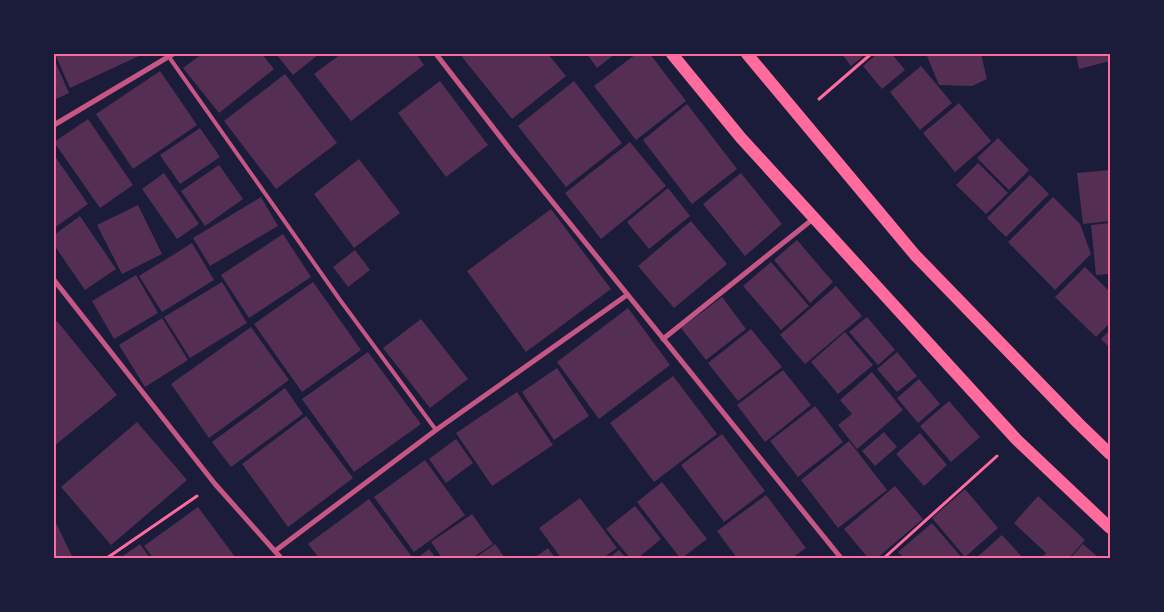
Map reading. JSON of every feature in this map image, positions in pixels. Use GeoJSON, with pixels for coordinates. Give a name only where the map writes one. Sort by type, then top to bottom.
{"type":"FeatureCollection","features":[{"type":"Feature","properties":{"kind":"main road"},"geometry":{"type":"LineString","coordinates":[[672,54],[741,138],[1016,439],[1110,528]]}},
{"type":"Feature","properties":{"kind":"main road"},"geometry":{"type":"LineString","coordinates":[[747,54],[916,255],[1110,454]]}},
{"type":"Feature","properties":{"kind":"street"},"geometry":{"type":"LineString","coordinates":[[436,54],[512,152],[841,558]]}},
{"type":"Feature","properties":{"kind":"street"},"geometry":{"type":"LineString","coordinates":[[54,125],[171,55]]}},
{"type":"Feature","properties":{"kind":"street"},"geometry":{"type":"LineString","coordinates":[[663,338],[814,218]]}},
{"type":"Feature","properties":{"kind":"street"},"geometry":{"type":"LineString","coordinates":[[54,280],[214,484],[282,558]]}},
{"type":"Feature","properties":{"kind":"street"},"geometry":{"type":"LineString","coordinates":[[275,551],[436,430],[628,295]]}},
{"type":"Feature","properties":{"kind":"lane"},"geometry":{"type":"LineString","coordinates":[[171,55],[340,300],[436,430]]}},
{"type":"Feature","properties":{"kind":"path"},"geometry":{"type":"LineString","coordinates":[[800,117],[872,54]]}},
{"type":"Feature","properties":{"kind":"path"},"geometry":{"type":"LineString","coordinates":[[884,558],[1016,439]]}},
{"type":"Feature","properties":{"kind":"path"},"geometry":{"type":"LineString","coordinates":[[107,558],[214,484]]}},
{"type":"Feature","properties":{"kind":"building"},"geometry":{"type":"Polygon","coordinates":[[[55,54],[138,54],[139,56],[70,88],[55,54]]]}},
{"type":"Feature","properties":{"kind":"building"},"geometry":{"type":"Polygon","coordinates":[[[202,54],[262,54],[274,69],[219,113],[183,68],[202,54]]]}},
{"type":"Feature","properties":{"kind":"building"},"geometry":{"type":"Polygon","coordinates":[[[276,54],[319,54],[293,75],[276,54]]]}},
{"type":"Feature","properties":{"kind":"building"},"geometry":{"type":"Polygon","coordinates":[[[341,54],[416,54],[424,65],[351,121],[314,74],[341,54]]]}},
{"type":"Feature","properties":{"kind":"building"},"geometry":{"type":"Polygon","coordinates":[[[466,54],[548,54],[566,76],[512,119],[462,57],[466,54]]]}},
{"type":"Feature","properties":{"kind":"building"},"geometry":{"type":"Polygon","coordinates":[[[587,54],[615,54],[597,68],[587,54]]]}},
{"type":"Feature","properties":{"kind":"building"},"geometry":{"type":"Polygon","coordinates":[[[636,54],[650,54],[686,101],[636,140],[594,86],[636,54]]]}},
{"type":"Feature","properties":{"kind":"building"},"geometry":{"type":"Polygon","coordinates":[[[842,54],[866,54],[851,66],[842,54]]]}},
{"type":"Feature","properties":{"kind":"building"},"geometry":{"type":"Polygon","coordinates":[[[877,54],[892,54],[905,70],[882,89],[863,66],[877,54]]]}},
{"type":"Feature","properties":{"kind":"building"},"geometry":{"type":"Polygon","coordinates":[[[940,54],[981,54],[987,79],[972,86],[939,85],[927,56],[940,54]]]}},
{"type":"Feature","properties":{"kind":"building"},"geometry":{"type":"Polygon","coordinates":[[[1076,54],[1109,54],[1110,61],[1079,69],[1076,54]]]}},
{"type":"Feature","properties":{"kind":"building"},"geometry":{"type":"Polygon","coordinates":[[[54,59],[69,93],[54,100],[54,59]]]}},
{"type":"Feature","properties":{"kind":"building"},"geometry":{"type":"Polygon","coordinates":[[[921,66],[952,103],[920,130],[890,92],[921,66]]]}},
{"type":"Feature","properties":{"kind":"building"},"geometry":{"type":"Polygon","coordinates":[[[160,71],[197,125],[133,169],[96,114],[160,71]]]}},
{"type":"Feature","properties":{"kind":"building"},"geometry":{"type":"Polygon","coordinates":[[[285,74],[337,143],[276,189],[224,121],[285,74]]]}},
{"type":"Feature","properties":{"kind":"building"},"geometry":{"type":"Polygon","coordinates":[[[440,81],[488,145],[446,177],[398,113],[440,81]]]}},
{"type":"Feature","properties":{"kind":"building"},"geometry":{"type":"Polygon","coordinates":[[[574,81],[622,143],[566,187],[518,126],[574,81]]]}},
{"type":"Feature","properties":{"kind":"building"},"geometry":{"type":"Polygon","coordinates":[[[959,103],[991,141],[955,172],[923,133],[959,103]]]}},
{"type":"Feature","properties":{"kind":"building"},"geometry":{"type":"Polygon","coordinates":[[[687,104],[737,169],[692,204],[643,140],[687,104]]]}},
{"type":"Feature","properties":{"kind":"building"},"geometry":{"type":"Polygon","coordinates":[[[88,119],[133,185],[100,208],[54,142],[88,119]]]}},
{"type":"Feature","properties":{"kind":"building"},"geometry":{"type":"Polygon","coordinates":[[[200,128],[220,157],[180,184],[160,155],[200,128]]]}},
{"type":"Feature","properties":{"kind":"building"},"geometry":{"type":"Polygon","coordinates":[[[998,138],[1029,170],[1009,190],[977,158],[998,138]]]}},
{"type":"Feature","properties":{"kind":"building"},"geometry":{"type":"Polygon","coordinates":[[[630,142],[666,186],[601,239],[565,193],[630,142]]]}},
{"type":"Feature","properties":{"kind":"building"},"geometry":{"type":"Polygon","coordinates":[[[54,155],[88,204],[54,228],[54,155]]]}},
{"type":"Feature","properties":{"kind":"building"},"geometry":{"type":"Polygon","coordinates":[[[359,159],[400,213],[354,248],[314,194],[359,159]]]}},
{"type":"Feature","properties":{"kind":"building"},"geometry":{"type":"Polygon","coordinates":[[[978,163],[1008,193],[986,214],[956,185],[978,163]]]}},
{"type":"Feature","properties":{"kind":"building"},"geometry":{"type":"Polygon","coordinates":[[[219,165],[243,199],[205,226],[181,191],[219,165]]]}},
{"type":"Feature","properties":{"kind":"building"},"geometry":{"type":"Polygon","coordinates":[[[1110,170],[1110,221],[1083,224],[1077,173],[1110,170]]]}},
{"type":"Feature","properties":{"kind":"building"},"geometry":{"type":"Polygon","coordinates":[[[164,173],[199,224],[177,239],[142,189],[164,173]]]}},
{"type":"Feature","properties":{"kind":"building"},"geometry":{"type":"Polygon","coordinates":[[[741,173],[782,224],[745,256],[703,204],[741,173]]]}},
{"type":"Feature","properties":{"kind":"building"},"geometry":{"type":"Polygon","coordinates":[[[1030,175],[1049,194],[1006,237],[987,218],[1030,175]]]}},
{"type":"Feature","properties":{"kind":"building"},"geometry":{"type":"Polygon","coordinates":[[[668,188],[690,216],[649,249],[627,222],[668,188]]]}},
{"type":"Feature","properties":{"kind":"building"},"geometry":{"type":"Polygon","coordinates":[[[261,197],[278,226],[210,266],[193,238],[261,197]]]}},
{"type":"Feature","properties":{"kind":"building"},"geometry":{"type":"Polygon","coordinates":[[[1053,197],[1080,224],[1091,254],[1055,290],[1008,242],[1053,197]]]}},
{"type":"Feature","properties":{"kind":"building"},"geometry":{"type":"Polygon","coordinates":[[[138,205],[162,254],[122,274],[97,225],[138,205]]]}},
{"type":"Feature","properties":{"kind":"building"},"geometry":{"type":"Polygon","coordinates":[[[551,209],[611,289],[526,352],[467,271],[551,209]]]}},
{"type":"Feature","properties":{"kind":"building"},"geometry":{"type":"Polygon","coordinates":[[[80,216],[116,269],[85,290],[54,245],[54,235],[80,216]]]}},
{"type":"Feature","properties":{"kind":"building"},"geometry":{"type":"Polygon","coordinates":[[[691,221],[727,264],[674,308],[638,266],[691,221]]]}},
{"type":"Feature","properties":{"kind":"building"},"geometry":{"type":"Polygon","coordinates":[[[1110,223],[1110,274],[1096,275],[1091,225],[1110,223]]]}},
{"type":"Feature","properties":{"kind":"building"},"geometry":{"type":"Polygon","coordinates":[[[283,234],[311,277],[249,318],[221,275],[283,234]]]}},
{"type":"Feature","properties":{"kind":"building"},"geometry":{"type":"Polygon","coordinates":[[[797,240],[833,282],[810,303],[774,260],[797,240]]]}},
{"type":"Feature","properties":{"kind":"building"},"geometry":{"type":"Polygon","coordinates":[[[192,243],[214,280],[162,312],[139,276],[192,243]]]}},
{"type":"Feature","properties":{"kind":"building"},"geometry":{"type":"Polygon","coordinates":[[[355,250],[370,270],[348,287],[333,267],[355,250]]]}},
{"type":"Feature","properties":{"kind":"building"},"geometry":{"type":"Polygon","coordinates":[[[771,262],[809,306],[781,330],[743,286],[771,262]]]}},
{"type":"Feature","properties":{"kind":"building"},"geometry":{"type":"Polygon","coordinates":[[[1085,267],[1110,292],[1110,323],[1096,337],[1055,297],[1085,267]]]}},
{"type":"Feature","properties":{"kind":"building"},"geometry":{"type":"Polygon","coordinates":[[[136,275],[158,313],[114,339],[92,301],[136,275]]]}},
{"type":"Feature","properties":{"kind":"building"},"geometry":{"type":"Polygon","coordinates":[[[222,282],[247,323],[190,358],[164,317],[222,282]]]}},
{"type":"Feature","properties":{"kind":"building"},"geometry":{"type":"Polygon","coordinates":[[[313,282],[361,350],[302,392],[254,324],[313,282]]]}},
{"type":"Feature","properties":{"kind":"building"},"geometry":{"type":"Polygon","coordinates":[[[836,286],[862,316],[805,364],[780,335],[836,286]]]}},
{"type":"Feature","properties":{"kind":"building"},"geometry":{"type":"Polygon","coordinates":[[[722,297],[746,329],[706,360],[681,328],[722,297]]]}},
{"type":"Feature","properties":{"kind":"building"},"geometry":{"type":"Polygon","coordinates":[[[628,308],[670,365],[599,419],[557,362],[628,308]]]}},
{"type":"Feature","properties":{"kind":"building"},"geometry":{"type":"Polygon","coordinates":[[[867,317],[895,350],[878,365],[849,332],[867,317]]]}},
{"type":"Feature","properties":{"kind":"building"},"geometry":{"type":"Polygon","coordinates":[[[162,318],[188,360],[145,387],[119,345],[162,318]]]}},
{"type":"Feature","properties":{"kind":"building"},"geometry":{"type":"Polygon","coordinates":[[[421,319],[468,379],[430,408],[383,348],[421,319]]]}},
{"type":"Feature","properties":{"kind":"building"},"geometry":{"type":"Polygon","coordinates":[[[57,321],[117,395],[54,446],[54,323],[57,321]]]}},
{"type":"Feature","properties":{"kind":"building"},"geometry":{"type":"Polygon","coordinates":[[[251,327],[289,380],[209,438],[171,384],[251,327]]]}},
{"type":"Feature","properties":{"kind":"building"},"geometry":{"type":"Polygon","coordinates":[[[751,329],[782,367],[738,401],[708,363],[751,329]]]}},
{"type":"Feature","properties":{"kind":"building"},"geometry":{"type":"Polygon","coordinates":[[[1110,330],[1110,348],[1101,339],[1110,330]]]}},
{"type":"Feature","properties":{"kind":"building"},"geometry":{"type":"Polygon","coordinates":[[[845,332],[873,365],[838,394],[811,362],[845,332]]]}},
{"type":"Feature","properties":{"kind":"building"},"geometry":{"type":"Polygon","coordinates":[[[368,352],[421,424],[354,472],[302,399],[368,352]]]}},
{"type":"Feature","properties":{"kind":"building"},"geometry":{"type":"Polygon","coordinates":[[[897,352],[917,376],[897,392],[877,369],[897,352]]]}},
{"type":"Feature","properties":{"kind":"building"},"geometry":{"type":"Polygon","coordinates":[[[557,368],[589,416],[554,440],[522,392],[557,368]]]}},
{"type":"Feature","properties":{"kind":"building"},"geometry":{"type":"Polygon","coordinates":[[[783,370],[811,405],[765,442],[737,405],[783,370]]]}},
{"type":"Feature","properties":{"kind":"building"},"geometry":{"type":"Polygon","coordinates":[[[872,372],[903,410],[857,449],[838,425],[852,414],[840,400],[872,372]]]}},
{"type":"Feature","properties":{"kind":"building"},"geometry":{"type":"Polygon","coordinates":[[[673,376],[717,434],[654,482],[610,423],[673,376]]]}},
{"type":"Feature","properties":{"kind":"building"},"geometry":{"type":"Polygon","coordinates":[[[919,379],[940,404],[918,423],[897,398],[919,379]]]}},
{"type":"Feature","properties":{"kind":"building"},"geometry":{"type":"Polygon","coordinates":[[[285,388],[303,414],[231,467],[212,442],[285,388]]]}},
{"type":"Feature","properties":{"kind":"building"},"geometry":{"type":"Polygon","coordinates":[[[517,392],[553,445],[492,486],[456,433],[517,392]]]}},
{"type":"Feature","properties":{"kind":"building"},"geometry":{"type":"Polygon","coordinates":[[[949,401],[980,437],[951,462],[920,426],[949,401]]]}},
{"type":"Feature","properties":{"kind":"building"},"geometry":{"type":"Polygon","coordinates":[[[815,406],[843,442],[798,477],[770,441],[815,406]]]}},
{"type":"Feature","properties":{"kind":"building"},"geometry":{"type":"Polygon","coordinates":[[[306,416],[353,478],[288,527],[242,464],[306,416]]]}},
{"type":"Feature","properties":{"kind":"building"},"geometry":{"type":"Polygon","coordinates":[[[137,422],[187,480],[111,545],[61,487],[137,422]]]}},
{"type":"Feature","properties":{"kind":"building"},"geometry":{"type":"Polygon","coordinates":[[[884,432],[897,447],[875,466],[862,451],[884,432]]]}},
{"type":"Feature","properties":{"kind":"building"},"geometry":{"type":"Polygon","coordinates":[[[920,433],[947,465],[924,486],[896,454],[920,433]]]}},
{"type":"Feature","properties":{"kind":"building"},"geometry":{"type":"Polygon","coordinates":[[[722,434],[765,491],[724,522],[681,465],[722,434]]]}},
{"type":"Feature","properties":{"kind":"building"},"geometry":{"type":"Polygon","coordinates":[[[456,439],[473,463],[446,483],[429,459],[456,439]]]}},
{"type":"Feature","properties":{"kind":"building"},"geometry":{"type":"Polygon","coordinates":[[[849,441],[887,490],[838,528],[801,480],[849,441]]]}},
{"type":"Feature","properties":{"kind":"building"},"geometry":{"type":"Polygon","coordinates":[[[425,460],[465,515],[414,552],[374,497],[425,460]]]}},
{"type":"Feature","properties":{"kind":"building"},"geometry":{"type":"Polygon","coordinates":[[[662,482],[707,539],[682,558],[680,558],[637,502],[662,482]]]}},
{"type":"Feature","properties":{"kind":"building"},"geometry":{"type":"Polygon","coordinates":[[[895,486],[923,519],[877,558],[868,558],[844,529],[895,486]]]}},
{"type":"Feature","properties":{"kind":"building"},"geometry":{"type":"Polygon","coordinates":[[[965,489],[998,528],[965,557],[932,518],[965,489]]]}},
{"type":"Feature","properties":{"kind":"building"},"geometry":{"type":"Polygon","coordinates":[[[766,495],[806,548],[792,558],[737,558],[717,531],[766,495]]]}},
{"type":"Feature","properties":{"kind":"building"},"geometry":{"type":"Polygon","coordinates":[[[1038,496],[1085,540],[1069,558],[1041,558],[1046,553],[1014,523],[1038,496]]]}},
{"type":"Feature","properties":{"kind":"building"},"geometry":{"type":"Polygon","coordinates":[[[580,498],[617,548],[603,558],[561,558],[539,528],[580,498]]]}},
{"type":"Feature","properties":{"kind":"building"},"geometry":{"type":"Polygon","coordinates":[[[369,499],[412,557],[319,558],[308,544],[369,499]]]}},
{"type":"Feature","properties":{"kind":"building"},"geometry":{"type":"Polygon","coordinates":[[[635,506],[661,539],[638,558],[630,558],[606,529],[635,506]]]}},
{"type":"Feature","properties":{"kind":"building"},"geometry":{"type":"Polygon","coordinates":[[[198,507],[235,557],[153,558],[144,546],[198,507]]]}},
{"type":"Feature","properties":{"kind":"building"},"geometry":{"type":"Polygon","coordinates":[[[472,514],[493,544],[472,558],[442,558],[431,542],[472,514]]]}},
{"type":"Feature","properties":{"kind":"building"},"geometry":{"type":"Polygon","coordinates":[[[54,519],[73,558],[54,558],[54,519]]]}},
{"type":"Feature","properties":{"kind":"building"},"geometry":{"type":"Polygon","coordinates":[[[932,523],[962,558],[904,558],[898,552],[932,523]]]}},
{"type":"Feature","properties":{"kind":"building"},"geometry":{"type":"Polygon","coordinates":[[[1002,535],[1023,558],[976,558],[1002,535]]]}},
{"type":"Feature","properties":{"kind":"building"},"geometry":{"type":"Polygon","coordinates":[[[140,544],[150,558],[120,558],[140,544]]]}},
{"type":"Feature","properties":{"kind":"building"},"geometry":{"type":"Polygon","coordinates":[[[495,544],[505,558],[475,558],[495,544]]]}},
{"type":"Feature","properties":{"kind":"building"},"geometry":{"type":"Polygon","coordinates":[[[1083,544],[1099,558],[1070,558],[1083,544]]]}},
{"type":"Feature","properties":{"kind":"building"},"geometry":{"type":"Polygon","coordinates":[[[548,548],[555,558],[534,558],[548,548]]]}},
{"type":"Feature","properties":{"kind":"building"},"geometry":{"type":"Polygon","coordinates":[[[429,549],[436,558],[417,558],[429,549]]]}},
{"type":"Feature","properties":{"kind":"building"},"geometry":{"type":"Polygon","coordinates":[[[619,550],[626,558],[609,558],[619,550]]]}}]}
